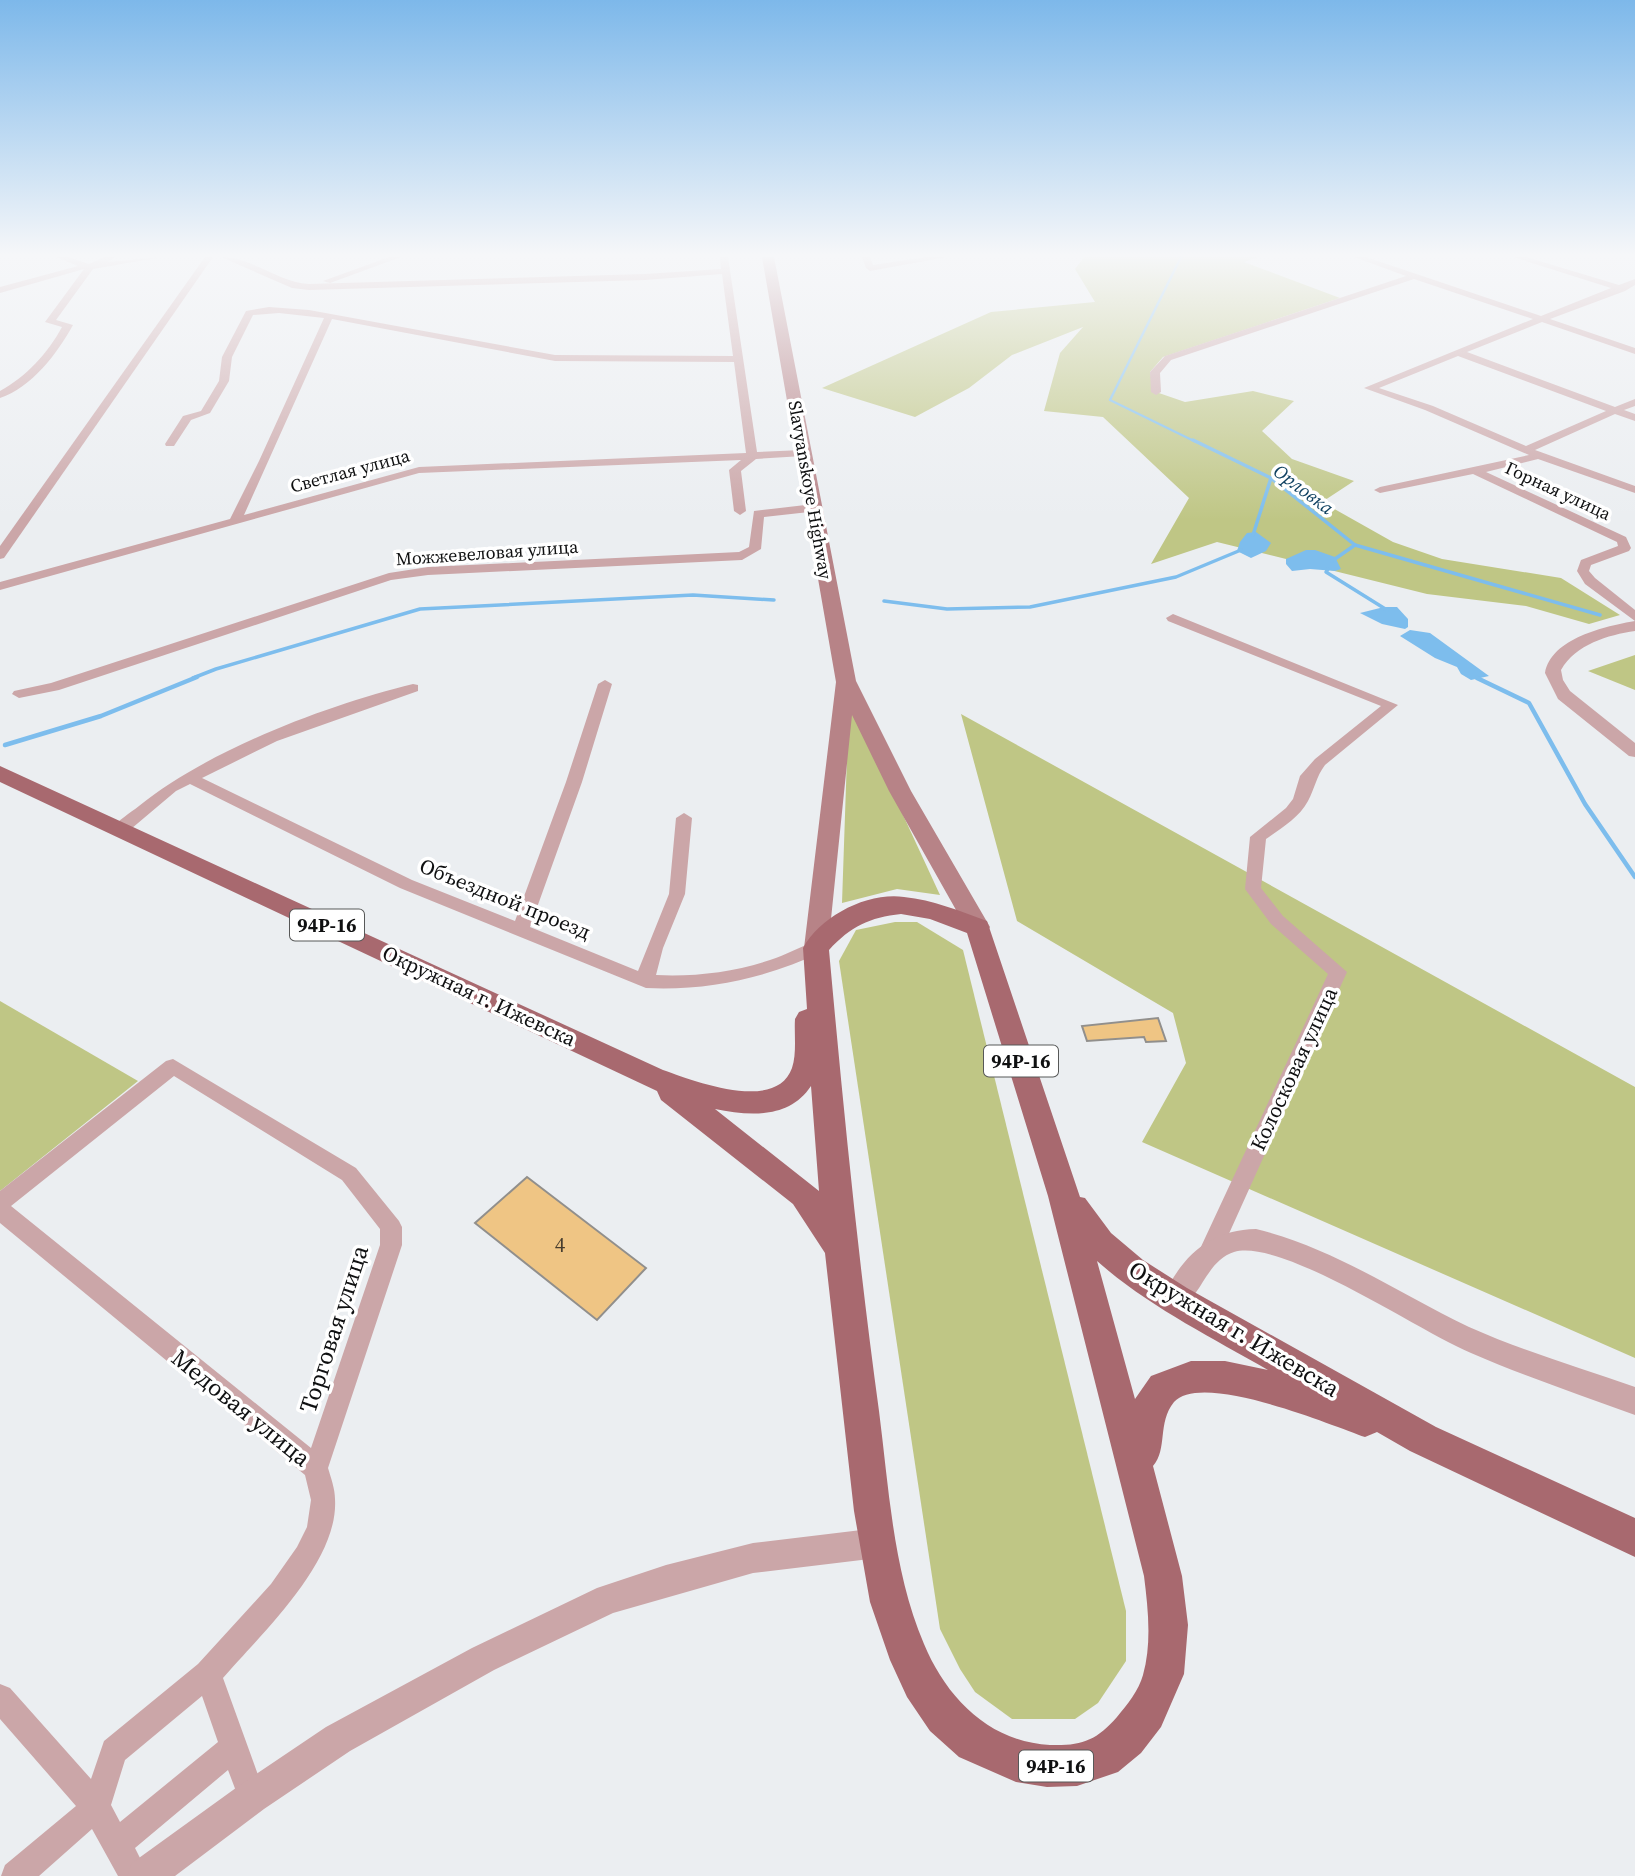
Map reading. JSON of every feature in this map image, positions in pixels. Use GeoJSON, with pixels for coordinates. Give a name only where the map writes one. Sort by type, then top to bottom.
{"type":"FeatureCollection","features":[{"type":"Feature","properties":{"kind":"main road","name":"Slavyanskoye Highway"},"geometry":{"type":"LineString","coordinates":[[784,345],[846,681],[900,791],[978,927]]}},
{"type":"Feature","properties":{"kind":"main road","name":"Slavyanskoye Highway"},"geometry":{"type":"LineString","coordinates":[[816,948],[846,681]]}},
{"type":"Feature","properties":{"kind":"main road","name":"Окружная г. Ижевска"},"geometry":{"type":"LineString","coordinates":[[0,773],[653,1078],[721,1100],[738,1102],[778,1098],[794,1088],[804,1073],[816,948]]}},
{"type":"Feature","properties":{"kind":"main road"},"geometry":{"type":"LineString","coordinates":[[816,948],[847,918],[867,909],[886,906],[921,907],[978,927]]}},
{"type":"Feature","properties":{"kind":"main road","name":"94Р-16"},"geometry":{"type":"LineString","coordinates":[[816,948],[840,1249],[878,1543],[899,1631],[922,1684],[946,1716],[973,1742],[1005,1758],[1033,1765],[1065,1766],[1095,1761],[1136,1728],[1153,1703],[1164,1677],[1169,1645],[1169,1615],[1152,1528],[1065,1196],[978,927]]}},
{"type":"Feature","properties":{"kind":"main road","name":"Окружная г. Ижевска"},"geometry":{"type":"LineString","coordinates":[[653,1078],[804,1195],[840,1249]]}},
{"type":"Feature","properties":{"kind":"main road","name":"Окружная г. Ижевска"},"geometry":{"type":"LineString","coordinates":[[1065,1196],[1100,1243],[1131,1270],[1175,1299],[1423,1439],[1635,1538]]}},
{"type":"Feature","properties":{"kind":"main road","name":"Окружная г. Ижевска"},"geometry":{"type":"LineString","coordinates":[[1152,1528],[1142,1450],[1143,1419],[1154,1396],[1172,1381],[1199,1374],[1239,1378],[1423,1439]]}},
{"type":"Feature","properties":{"kind":"street"},"geometry":{"type":"LineString","coordinates":[[0,395],[24,382],[54,345]]}},
{"type":"Feature","properties":{"kind":"street"},"geometry":{"type":"LineString","coordinates":[[0,555],[148,345]]}},
{"type":"Feature","properties":{"kind":"street"},"geometry":{"type":"LineString","coordinates":[[170,444],[187,418],[205,413],[223,381],[227,357],[233,345]]}},
{"type":"Feature","properties":{"kind":"street"},"geometry":{"type":"LineString","coordinates":[[236,519],[316,345]]}},
{"type":"Feature","properties":{"kind":"street"},"geometry":{"type":"LineString","coordinates":[[483,345],[555,358],[737,359]]}},
{"type":"Feature","properties":{"kind":"street"},"geometry":{"type":"LineString","coordinates":[[735,345],[752,457],[735,470],[740,511]]}},
{"type":"Feature","properties":{"kind":"street"},"geometry":{"type":"LineString","coordinates":[[1156,392],[1155,372],[1168,358],[1209,345]]}},
{"type":"Feature","properties":{"kind":"street","name":"Горная улица"},"geometry":{"type":"LineString","coordinates":[[1482,345],[1369,388],[1440,412],[1532,452],[1635,490]]}},
{"type":"Feature","properties":{"kind":"street"},"geometry":{"type":"LineString","coordinates":[[1616,345],[1635,351]]}},
{"type":"Feature","properties":{"kind":"street"},"geometry":{"type":"LineString","coordinates":[[1460,353],[1635,418]]}},
{"type":"Feature","properties":{"kind":"street","name":"Горная улица"},"geometry":{"type":"LineString","coordinates":[[1380,491],[1527,460],[1532,452],[1635,402]]}},
{"type":"Feature","properties":{"kind":"street","name":"Светлая улица"},"geometry":{"type":"LineString","coordinates":[[0,586],[399,474],[438,467],[803,453]]}},
{"type":"Feature","properties":{"kind":"street","name":"Горная улица"},"geometry":{"type":"LineString","coordinates":[[1475,471],[1622,540],[1625,548],[1585,563],[1583,571],[1590,582],[1635,617]]}},
{"type":"Feature","properties":{"kind":"street","name":"Можжевеловая улица"},"geometry":{"type":"LineString","coordinates":[[19,694],[54,687],[389,576],[428,571],[742,556],[755,550],[758,514],[814,508]]}},
{"type":"Feature","properties":{"kind":"street","name":"Колосковая улица"},"geometry":{"type":"LineString","coordinates":[[1173,618],[1391,705],[1320,762],[1308,776],[1301,799],[1292,812],[1258,837],[1253,889],[1277,920],[1338,972],[1210,1251],[1175,1299]]}},
{"type":"Feature","properties":{"kind":"street"},"geometry":{"type":"LineString","coordinates":[[1635,626],[1600,632],[1571,650],[1554,666],[1552,672],[1564,695],[1635,752]]}},
{"type":"Feature","properties":{"kind":"street"},"geometry":{"type":"LineString","coordinates":[[521,929],[574,782],[605,684]]}},
{"type":"Feature","properties":{"kind":"street"},"geometry":{"type":"LineString","coordinates":[[118,830],[171,788],[236,751],[287,729],[413,688]]}},
{"type":"Feature","properties":{"kind":"street","name":"Объездной проезд"},"geometry":{"type":"LineString","coordinates":[[190,778],[406,884],[646,981],[678,984],[756,971],[789,961],[816,948]]}},
{"type":"Feature","properties":{"kind":"street"},"geometry":{"type":"LineString","coordinates":[[646,981],[652,956],[666,928],[678,891],[684,818]]}},
{"type":"Feature","properties":{"kind":"street","name":"Торговая улица"},"geometry":{"type":"LineString","coordinates":[[0,1203],[173,1066],[349,1174],[391,1227],[390,1245],[316,1468]]}},
{"type":"Feature","properties":{"kind":"street","name":"Медовая улица"},"geometry":{"type":"LineString","coordinates":[[0,1210],[316,1468],[323,1500],[319,1530],[306,1556],[280,1593],[208,1674],[114,1751],[96,1807]]}},
{"type":"Feature","properties":{"kind":"street"},"geometry":{"type":"LineString","coordinates":[[1210,1251],[1235,1241],[1263,1240],[1296,1250],[1461,1336],[1635,1401]]}},
{"type":"Feature","properties":{"kind":"street"},"geometry":{"type":"LineString","coordinates":[[145,1876],[252,1797],[338,1739],[483,1659],[608,1600],[666,1581],[753,1558],[878,1543]]}},
{"type":"Feature","properties":{"kind":"street"},"geometry":{"type":"LineString","coordinates":[[208,1674],[252,1797]]}},
{"type":"Feature","properties":{"kind":"street"},"geometry":{"type":"LineString","coordinates":[[0,1698],[96,1807],[134,1876]]}},
{"type":"Feature","properties":{"kind":"street"},"geometry":{"type":"LineString","coordinates":[[116,1844],[234,1747]]}},
{"type":"Feature","properties":{"kind":"street"},"geometry":{"type":"LineString","coordinates":[[16,1876],[96,1807]]}},
{"type":"Feature","properties":{"kind":"green space"},"geometry":{"type":"Polygon","coordinates":[[[919,345],[1039,345],[1012,355],[969,388],[915,417],[822,388],[919,345]]]}},
{"type":"Feature","properties":{"kind":"green space"},"geometry":{"type":"Polygon","coordinates":[[[1067,345],[1200,345],[1163,357],[1150,372],[1156,392],[1185,402],[1253,391],[1294,401],[1262,431],[1292,459],[1354,481],[1322,502],[1393,542],[1442,559],[1561,578],[1620,615],[1589,624],[1526,606],[1427,594],[1217,542],[1151,564],[1189,498],[1103,417],[1044,411],[1060,353],[1067,345]]]}},
{"type":"Feature","properties":{"kind":"green space"},"geometry":{"type":"Polygon","coordinates":[[[1635,655],[1635,690],[1588,671],[1635,655]]]}},
{"type":"Feature","properties":{"kind":"green space"},"geometry":{"type":"Polygon","coordinates":[[[849,698],[940,895],[897,889],[842,903],[849,698]]]}},
{"type":"Feature","properties":{"kind":"green space"},"geometry":{"type":"Polygon","coordinates":[[[961,714],[1635,1087],[1635,1358],[1142,1142],[1186,1063],[1173,1013],[1017,921],[961,714]]]}},
{"type":"Feature","properties":{"kind":"green space"},"geometry":{"type":"Polygon","coordinates":[[[895,922],[917,922],[963,950],[1126,1611],[1126,1661],[1098,1703],[1075,1719],[1012,1719],[975,1692],[940,1629],[839,961],[856,930],[895,922]]]}},
{"type":"Feature","properties":{"kind":"green space"},"geometry":{"type":"Polygon","coordinates":[[[0,1001],[138,1081],[0,1191],[0,1001]]]}},
{"type":"Feature","properties":{"kind":"water"},"geometry":{"type":"Polygon","coordinates":[[[1256,532],[1271,543],[1266,551],[1251,558],[1237,551],[1247,533],[1256,532]]]}},
{"type":"Feature","properties":{"kind":"water"},"geometry":{"type":"Polygon","coordinates":[[[1306,550],[1315,550],[1335,557],[1341,569],[1292,571],[1286,564],[1286,559],[1306,550]]]}},
{"type":"Feature","properties":{"kind":"water"},"geometry":{"type":"Polygon","coordinates":[[[1397,607],[1408,619],[1408,627],[1405,629],[1382,624],[1360,613],[1397,607]]]}},
{"type":"Feature","properties":{"kind":"water"},"geometry":{"type":"Polygon","coordinates":[[[1410,630],[1430,633],[1489,676],[1471,680],[1461,674],[1457,667],[1435,658],[1400,636],[1410,630]]]}},
{"type":"Feature","properties":{"kind":"building"},"geometry":{"type":"Polygon","coordinates":[[[1158,1018],[1166,1041],[1146,1042],[1144,1037],[1087,1041],[1082,1026],[1158,1018]]]}},
{"type":"Feature","properties":{"kind":"building"},"geometry":{"type":"Polygon","coordinates":[[[527,1177],[646,1268],[597,1320],[475,1223],[527,1177]]]}},
{"type":"Feature","properties":{"kind":"waterway","name":"Орловка"},"geometry":{"type":"LineString","coordinates":[[1138,345],[1110,400],[1196,442]]}},
{"type":"Feature","properties":{"kind":"waterway","name":"Орловка"},"geometry":{"type":"LineString","coordinates":[[1193,440],[1271,478]]}},
{"type":"Feature","properties":{"kind":"waterway"},"geometry":{"type":"LineString","coordinates":[[1253,535],[1271,478]]}},
{"type":"Feature","properties":{"kind":"waterway","name":"Орловка"},"geometry":{"type":"LineString","coordinates":[[1271,478],[1355,545]]}},
{"type":"Feature","properties":{"kind":"waterway"},"geometry":{"type":"LineString","coordinates":[[1332,561],[1355,545]]}},
{"type":"Feature","properties":{"kind":"waterway","name":"Орловка"},"geometry":{"type":"LineString","coordinates":[[1355,545],[1600,615]]}},
{"type":"Feature","properties":{"kind":"waterway"},"geometry":{"type":"LineString","coordinates":[[884,601],[947,609],[1030,607],[1176,577],[1241,550]]}},
{"type":"Feature","properties":{"kind":"waterway"},"geometry":{"type":"LineString","coordinates":[[1328,569],[1326,572],[1387,610]]}},
{"type":"Feature","properties":{"kind":"waterway"},"geometry":{"type":"LineString","coordinates":[[193,678],[420,609],[693,595],[774,600]]}},
{"type":"Feature","properties":{"kind":"waterway"},"geometry":{"type":"LineString","coordinates":[[5,745],[101,716],[197,677]]}},
{"type":"Feature","properties":{"kind":"waterway"},"geometry":{"type":"LineString","coordinates":[[1477,678],[1529,703],[1585,804],[1635,877]]}}]}
